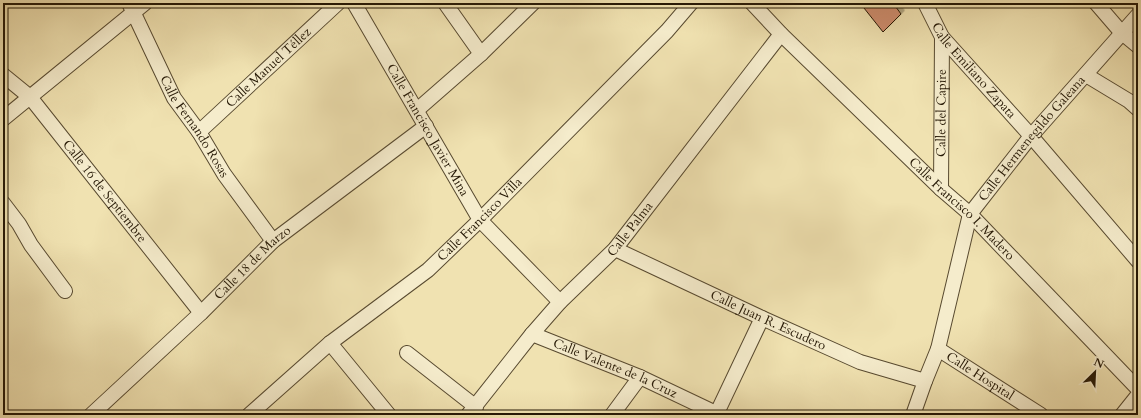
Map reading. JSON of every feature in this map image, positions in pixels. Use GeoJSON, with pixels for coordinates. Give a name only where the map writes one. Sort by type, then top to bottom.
{"type":"FeatureCollection","features":[{"type":"Feature","properties":{"kind":"street"},"geometry":{"type":"LineString","coordinates":[[3,119],[131,8],[146,3]]}},
{"type":"Feature","properties":{"kind":"street","name":"Calle Manuel Téllez"},"geometry":{"type":"LineString","coordinates":[[199,132],[338,3]]}},
{"type":"Feature","properties":{"kind":"street","name":"Calle Francisco Javier Mina"},"geometry":{"type":"LineString","coordinates":[[354,3],[480,220],[560,302]]}},
{"type":"Feature","properties":{"kind":"street"},"geometry":{"type":"LineString","coordinates":[[445,3],[481,54]]}},
{"type":"Feature","properties":{"kind":"street"},"geometry":{"type":"LineString","coordinates":[[416,110],[481,54],[533,3]]}},
{"type":"Feature","properties":{"kind":"street","name":"Calle Francisco Villa"},"geometry":{"type":"LineString","coordinates":[[249,415],[330,343],[428,270],[480,220],[667,32],[691,3]]}},
{"type":"Feature","properties":{"kind":"street","name":"Calle Francisco I. Madero"},"geometry":{"type":"LineString","coordinates":[[752,3],[781,34],[941,189],[970,214],[1138,389]]}},
{"type":"Feature","properties":{"kind":"street","name":"Calle Emiliano Zapata"},"geometry":{"type":"LineString","coordinates":[[926,3],[942,37],[1031,136],[1138,261]]}},
{"type":"Feature","properties":{"kind":"street"},"geometry":{"type":"LineString","coordinates":[[1096,3],[1122,32],[1138,46]]}},
{"type":"Feature","properties":{"kind":"street","name":"Calle Fernando Rosas"},"geometry":{"type":"LineString","coordinates":[[131,8],[174,98],[199,132],[224,174],[273,241]]}},
{"type":"Feature","properties":{"kind":"street","name":"Calle Hermenegildo Galeana"},"geometry":{"type":"LineString","coordinates":[[914,415],[925,381],[938,349],[970,214],[1031,136],[1138,15]]}},
{"type":"Feature","properties":{"kind":"street","name":"Calle Palma"},"geometry":{"type":"LineString","coordinates":[[472,411],[532,334],[560,302],[615,249],[781,34]]}},
{"type":"Feature","properties":{"kind":"street","name":"Calle del Capire"},"geometry":{"type":"LineString","coordinates":[[941,189],[942,37]]}},
{"type":"Feature","properties":{"kind":"street","name":"Calle 16 de Septiembre"},"geometry":{"type":"LineString","coordinates":[[3,75],[30,97],[200,313]]}},
{"type":"Feature","properties":{"kind":"street"},"geometry":{"type":"LineString","coordinates":[[1086,75],[1129,101],[1138,109]]}},
{"type":"Feature","properties":{"kind":"street","name":"Calle 18 de Marzo"},"geometry":{"type":"LineString","coordinates":[[91,415],[200,313],[273,241],[426,126]]}},
{"type":"Feature","properties":{"kind":"street"},"geometry":{"type":"LineString","coordinates":[[3,203],[19,224],[31,246],[65,291]]}},
{"type":"Feature","properties":{"kind":"street","name":"Calle Juan R. Escudero"},"geometry":{"type":"LineString","coordinates":[[615,249],[860,362],[925,381]]}},
{"type":"Feature","properties":{"kind":"street"},"geometry":{"type":"LineString","coordinates":[[717,415],[762,318]]}},
{"type":"Feature","properties":{"kind":"street","name":"Calle Valente de la Cruz"},"geometry":{"type":"LineString","coordinates":[[532,334],[640,377],[717,415]]}},
{"type":"Feature","properties":{"kind":"street"},"geometry":{"type":"LineString","coordinates":[[330,343],[389,415]]}},
{"type":"Feature","properties":{"kind":"street","name":"Calle Hospital"},"geometry":{"type":"LineString","coordinates":[[938,349],[1041,415]]}},
{"type":"Feature","properties":{"kind":"street"},"geometry":{"type":"LineString","coordinates":[[407,353],[472,411]]}},
{"type":"Feature","properties":{"kind":"street"},"geometry":{"type":"LineString","coordinates":[[612,415],[640,377]]}},
{"type":"Feature","properties":{"kind":"street"},"geometry":{"type":"LineString","coordinates":[[1122,415],[1138,395]]}},
{"type":"Feature","properties":{"kind":"building"},"geometry":{"type":"Polygon","coordinates":[[[860,3],[893,3],[901,14],[883,32],[860,3]]]}}]}
